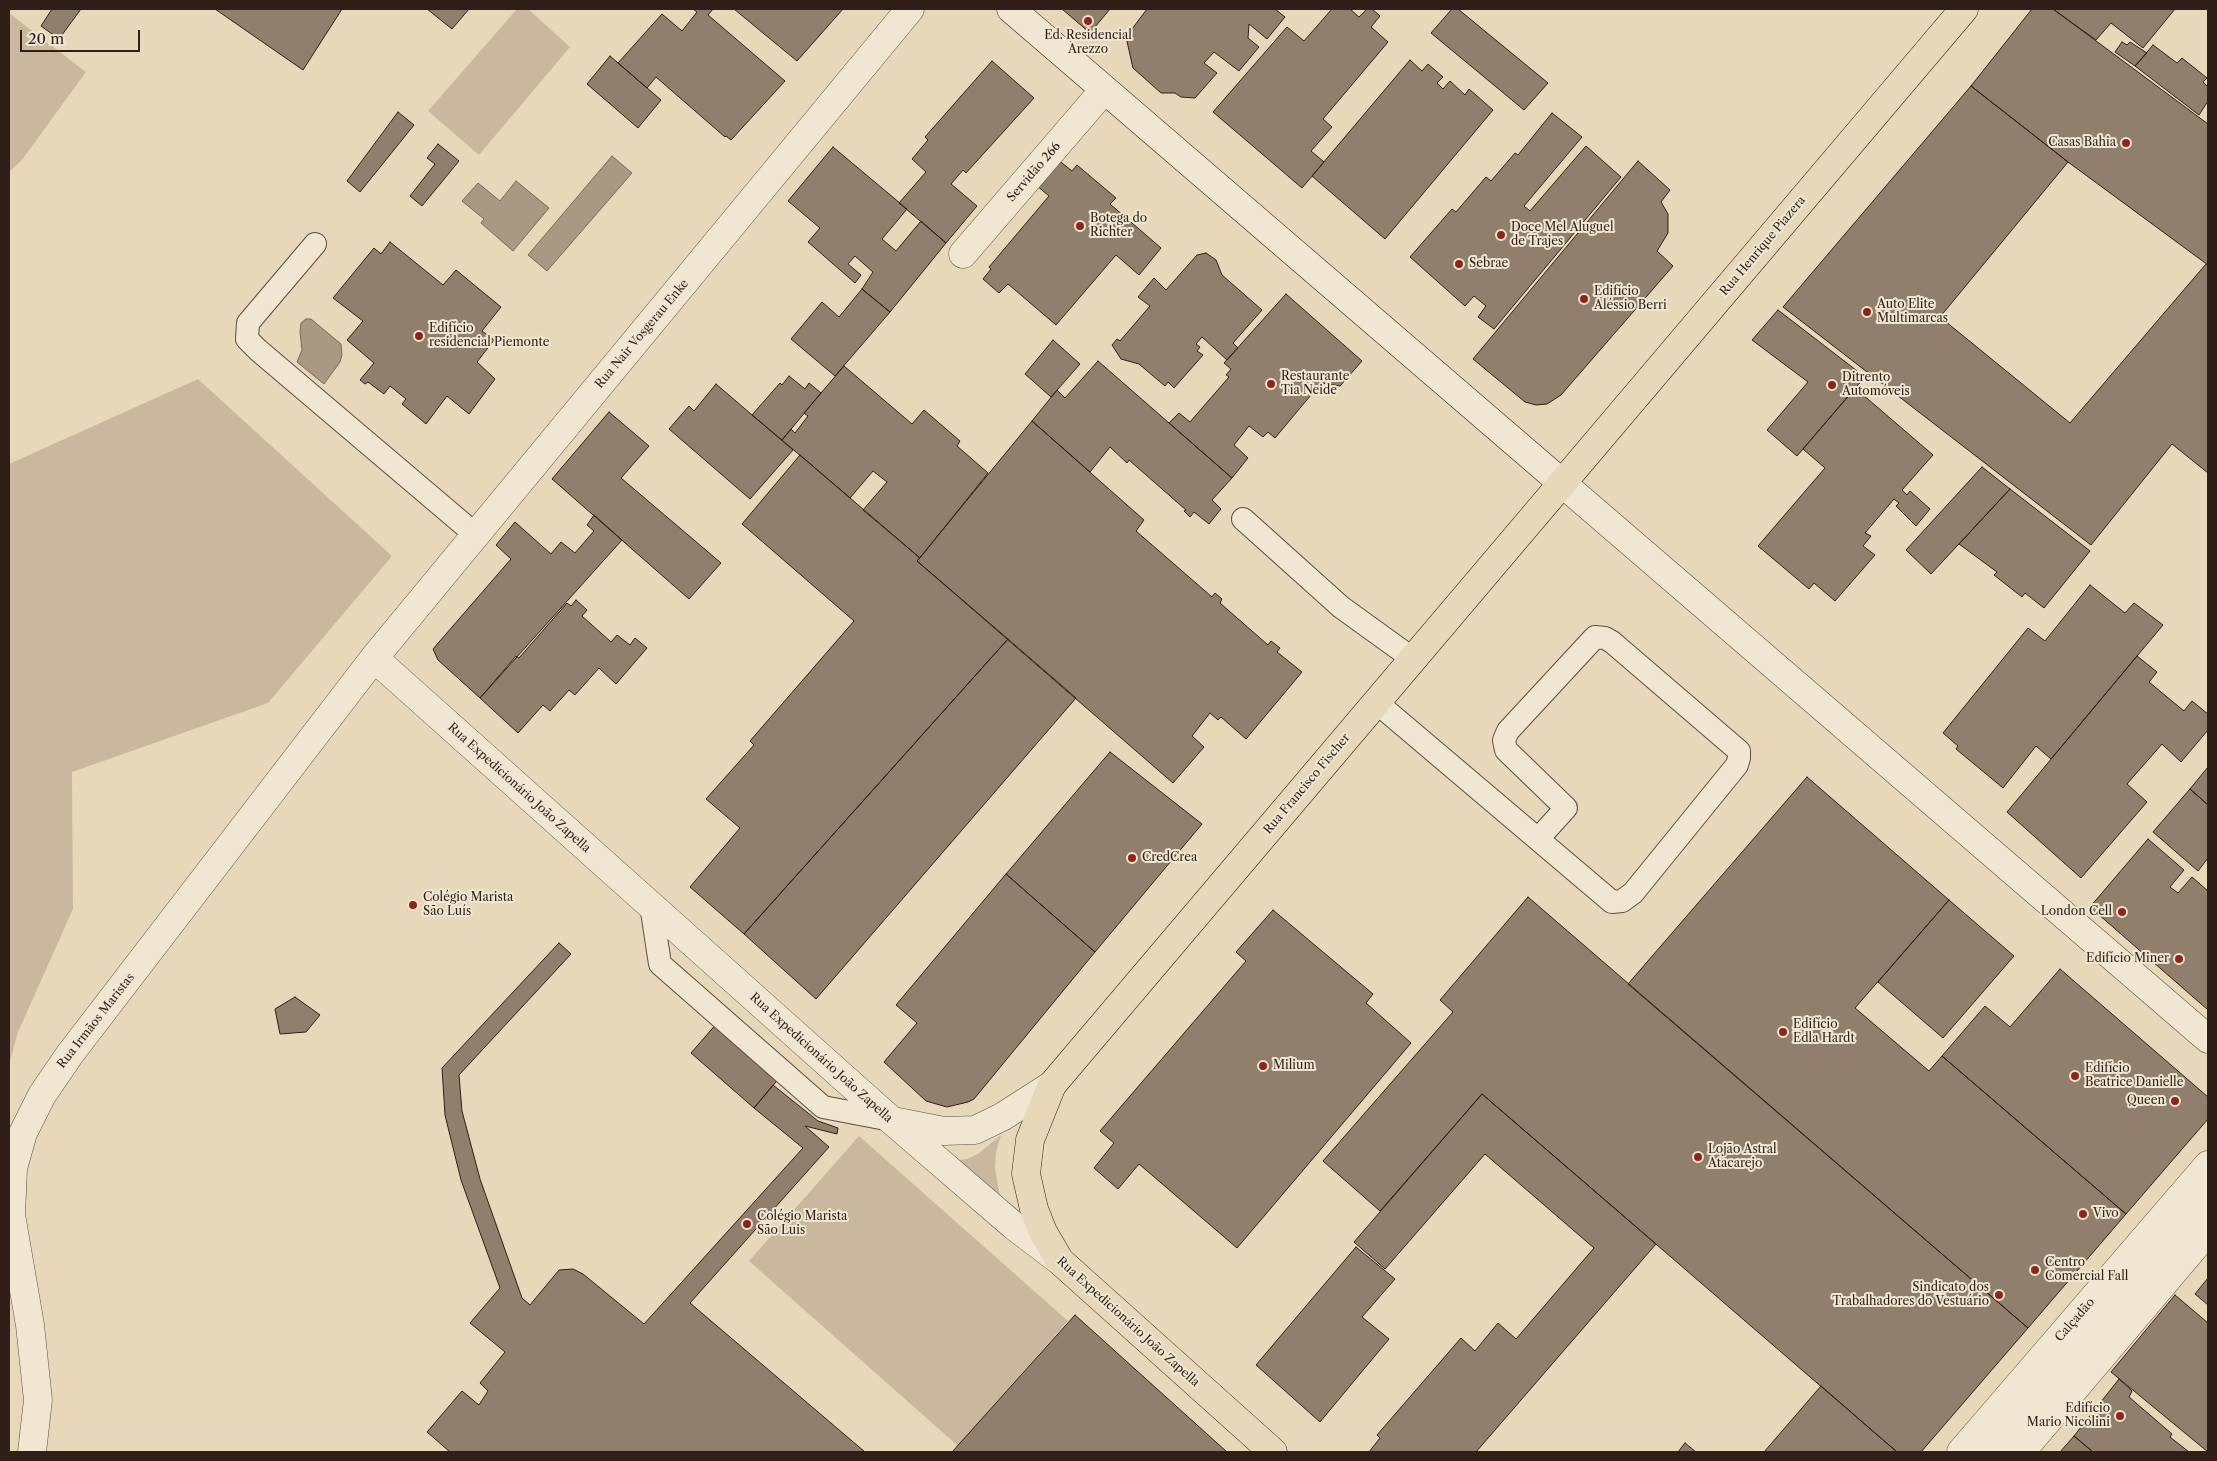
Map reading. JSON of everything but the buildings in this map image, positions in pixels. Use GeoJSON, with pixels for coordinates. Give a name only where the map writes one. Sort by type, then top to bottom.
{"type":"FeatureCollection","features":[{"type":"Feature","properties":{"kind":"main road","name":"Rua Henrique Piazera"},"geometry":{"type":"LineString","coordinates":[[1562,483],[1964,9]]}},
{"type":"Feature","properties":{"kind":"main road","name":"Rua Francisco Fischer"},"geometry":{"type":"LineString","coordinates":[[1060,1261],[1043,1232],[1034,1209],[1026,1174],[1030,1140],[1052,1085],[1562,483]]}},
{"type":"Feature","properties":{"kind":"main road","name":"Rua Expedicionário João Zapella"},"geometry":{"type":"LineString","coordinates":[[1060,1261],[1273,1452]]}},
{"type":"Feature","properties":{"kind":"street","name":"Rua Nair Vosgerau Enke"},"geometry":{"type":"LineString","coordinates":[[374,658],[910,9]]}},
{"type":"Feature","properties":{"kind":"street"},"geometry":{"type":"LineString","coordinates":[[1011,9],[2208,1039]]}},
{"type":"Feature","properties":{"kind":"street","name":"Servidão 266"},"geometry":{"type":"LineString","coordinates":[[964,254],[1104,90]]}},
{"type":"Feature","properties":{"kind":"street","name":"Rua Expedicionário João Zapella"},"geometry":{"type":"LineString","coordinates":[[374,658],[891,1120],[1014,1226],[1060,1261]]}},
{"type":"Feature","properties":{"kind":"street","name":"Rua Irmãos Maristas"},"geometry":{"type":"LineString","coordinates":[[32,1452],[38,1400],[30,1325],[11,1215],[13,1168],[23,1133],[42,1095],[70,1054],[374,658]]}},
{"type":"Feature","properties":{"kind":"street","name":"Rua Francisco Fischer"},"geometry":{"type":"LineString","coordinates":[[891,1120],[944,1131],[975,1130],[1002,1117],[1052,1085]]}},
{"type":"Feature","properties":{"kind":"street","name":"Calçadão"},"geometry":{"type":"LineString","coordinates":[[1961,1452],[2208,1165]]}},
{"type":"Feature","properties":{"kind":"street"},"geometry":{"type":"LineString","coordinates":[[1992,1452],[2208,1198]]}},
{"type":"Feature","properties":{"kind":"street"},"geometry":{"type":"LineString","coordinates":[[2021,1452],[2208,1232]]}},
{"type":"Feature","properties":{"kind":"lane"},"geometry":{"type":"LineString","coordinates":[[315,244],[248,323],[247,339],[476,535]]}},
{"type":"Feature","properties":{"kind":"lane"},"geometry":{"type":"LineString","coordinates":[[1243,519],[1342,607],[1413,659]]}},
{"type":"Feature","properties":{"kind":"lane"},"geometry":{"type":"LineString","coordinates":[[1376,702],[1612,902],[1622,901],[1633,893],[1737,765],[1740,758],[1739,751],[1612,642],[1605,638],[1595,637],[1508,731],[1504,740],[1506,750],[1566,808],[1538,839]]}},
{"type":"Feature","properties":{"kind":"lane"},"geometry":{"type":"LineString","coordinates":[[651,905],[660,964],[824,1106],[891,1120]]}},
{"type":"Feature","properties":{"kind":"shaded area"},"geometry":{"type":"Polygon","coordinates":[[[517,9],[528,9],[570,47],[479,155],[428,111],[517,9]]]}},
{"type":"Feature","properties":{"kind":"shaded area"},"geometry":{"type":"Polygon","coordinates":[[[9,13],[86,72],[22,160],[9,172],[9,13]]]}},
{"type":"Feature","properties":{"kind":"shaded area"},"geometry":{"type":"Polygon","coordinates":[[[612,156],[632,173],[547,271],[528,255],[612,156]]]}},
{"type":"Feature","properties":{"kind":"shaded area"},"geometry":{"type":"Polygon","coordinates":[[[516,181],[549,208],[513,251],[481,223],[484,219],[462,201],[478,183],[500,201],[516,181]]]}},
{"type":"Feature","properties":{"kind":"shaded area"},"geometry":{"type":"Polygon","coordinates":[[[306,319],[311,319],[341,344],[342,355],[340,362],[324,384],[297,362],[302,350],[301,323],[306,319]]]}},
{"type":"Feature","properties":{"kind":"shaded area"},"geometry":{"type":"Polygon","coordinates":[[[198,379],[392,556],[268,703],[72,772],[73,909],[18,1032],[9,1064],[9,464],[198,379]]]}},
{"type":"Feature","properties":{"kind":"shaded area"},"geometry":{"type":"Polygon","coordinates":[[[1001,1135],[996,1152],[995,1168],[1001,1203],[952,1161],[967,1159],[978,1154],[1001,1135]]]}},
{"type":"Feature","properties":{"kind":"shaded area"},"geometry":{"type":"Polygon","coordinates":[[[859,1136],[1068,1321],[958,1446],[749,1261],[859,1136]]]}},
{"type":"Feature","properties":{"kind":"place","name":"Ed. Residencial Arezzo"},"geometry":{"type":"Point","coordinates":[1088,21]}},
{"type":"Feature","properties":{"kind":"place","name":"Casas Bahia"},"geometry":{"type":"Point","coordinates":[2126,143]}},
{"type":"Feature","properties":{"kind":"place","name":"Botega do Richter"},"geometry":{"type":"Point","coordinates":[1080,226]}},
{"type":"Feature","properties":{"kind":"place","name":"Doce Mel Aluguel de Trajes"},"geometry":{"type":"Point","coordinates":[1501,235]}},
{"type":"Feature","properties":{"kind":"place","name":"Sebrae"},"geometry":{"type":"Point","coordinates":[1459,264]}},
{"type":"Feature","properties":{"kind":"place","name":"Edifício Aléssio Berri"},"geometry":{"type":"Point","coordinates":[1584,299]}},
{"type":"Feature","properties":{"kind":"place","name":"Auto Elite Multimarcas"},"geometry":{"type":"Point","coordinates":[1867,312]}},
{"type":"Feature","properties":{"kind":"place","name":"Edifício residencial Piemonte"},"geometry":{"type":"Point","coordinates":[419,336]}},
{"type":"Feature","properties":{"kind":"place","name":"Restaurante Tia Neide"},"geometry":{"type":"Point","coordinates":[1271,384]}},
{"type":"Feature","properties":{"kind":"place","name":"Ditrento Automóveis"},"geometry":{"type":"Point","coordinates":[1832,385]}},
{"type":"Feature","properties":{"kind":"place","name":"CredCrea"},"geometry":{"type":"Point","coordinates":[1132,858]}},
{"type":"Feature","properties":{"kind":"place","name":"Colégio Marista São Luís"},"geometry":{"type":"Point","coordinates":[413,905]}},
{"type":"Feature","properties":{"kind":"place","name":"London Cell"},"geometry":{"type":"Point","coordinates":[2122,912]}},
{"type":"Feature","properties":{"kind":"place","name":"Edifício Miner"},"geometry":{"type":"Point","coordinates":[2179,959]}},
{"type":"Feature","properties":{"kind":"place","name":"Edifício Edla Hardt"},"geometry":{"type":"Point","coordinates":[1783,1032]}},
{"type":"Feature","properties":{"kind":"place","name":"Milium"},"geometry":{"type":"Point","coordinates":[1263,1066]}},
{"type":"Feature","properties":{"kind":"place","name":"Edifício Beatrice Danielle"},"geometry":{"type":"Point","coordinates":[2075,1076]}},
{"type":"Feature","properties":{"kind":"place","name":"Queen"},"geometry":{"type":"Point","coordinates":[2175,1101]}},
{"type":"Feature","properties":{"kind":"place","name":"Lojão Astral Atacarejo"},"geometry":{"type":"Point","coordinates":[1698,1157]}},
{"type":"Feature","properties":{"kind":"place","name":"Vivo"},"geometry":{"type":"Point","coordinates":[2083,1214]}},
{"type":"Feature","properties":{"kind":"place","name":"Colégio Marista São Luis"},"geometry":{"type":"Point","coordinates":[747,1224]}},
{"type":"Feature","properties":{"kind":"place","name":"Centro Comercial Fall"},"geometry":{"type":"Point","coordinates":[2035,1270]}},
{"type":"Feature","properties":{"kind":"place","name":"Sindicato dos Trabalhadores do Vestuário"},"geometry":{"type":"Point","coordinates":[1999,1295]}},
{"type":"Feature","properties":{"kind":"place","name":"Edifício Mario Nicolini"},"geometry":{"type":"Point","coordinates":[2120,1416]}}]}
